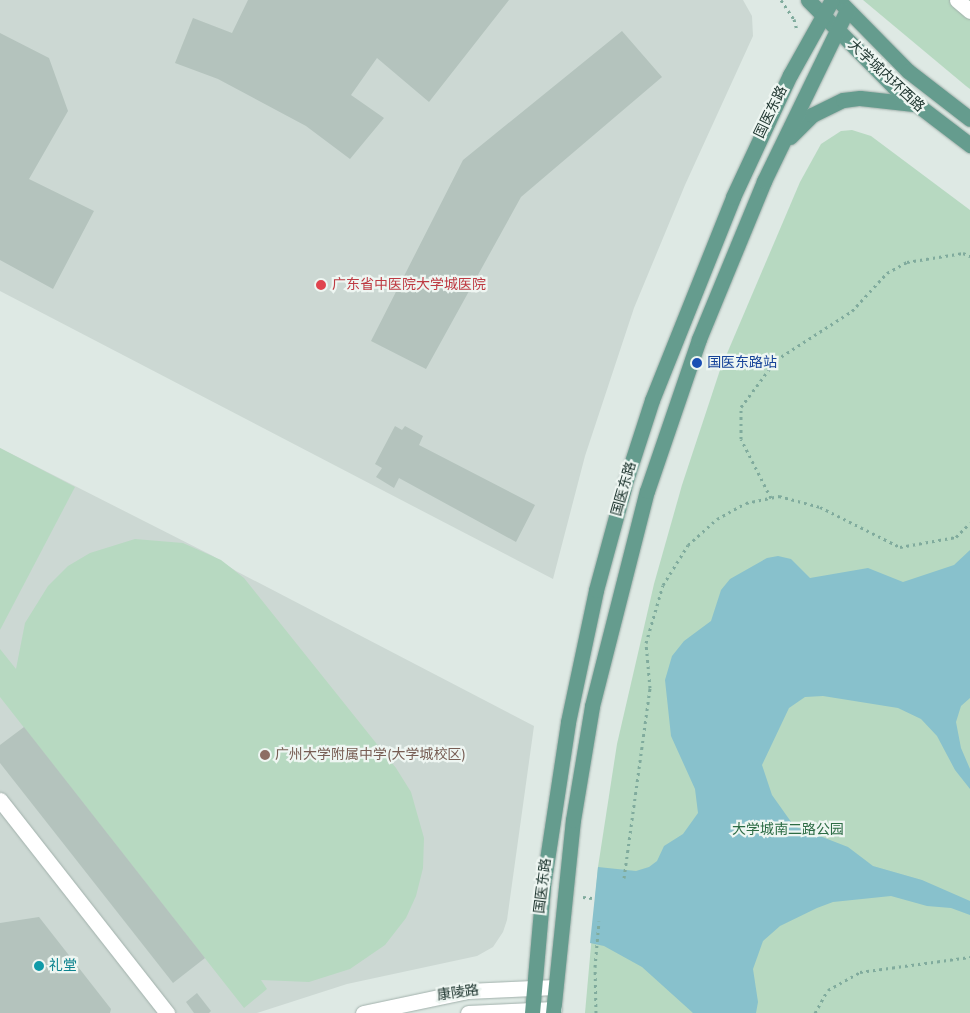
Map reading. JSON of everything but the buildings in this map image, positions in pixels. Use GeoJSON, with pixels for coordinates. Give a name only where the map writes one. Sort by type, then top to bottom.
{"type":"FeatureCollection","features":[{"type":"Feature","properties":{"kind":"main road","name":"大学城内环西路"},"geometry":{"type":"LineString","coordinates":[[808,0],[876,71],[914,104],[970,145]]}},
{"type":"Feature","properties":{"kind":"main road","name":"国医东路"},"geometry":{"type":"LineString","coordinates":[[533,1011],[542,886],[568,722],[596,590],[627,477],[652,400],[733,197],[769,117],[822,15],[832,0]]}},
{"type":"Feature","properties":{"kind":"main road","name":"大学城内环西路"},"geometry":{"type":"LineString","coordinates":[[843,5],[908,71],[970,119]]}},
{"type":"Feature","properties":{"kind":"main road","name":"国医东路"},"geometry":{"type":"LineString","coordinates":[[553,1011],[583,760],[622,583],[682,387],[775,156],[838,31],[843,5]]}},
{"type":"Feature","properties":{"kind":"main road"},"geometry":{"type":"LineString","coordinates":[[775,156],[805,120],[843,100],[860,98],[914,104]]}},
{"type":"Feature","properties":{"kind":"street"},"geometry":{"type":"LineString","coordinates":[[957,0],[970,10]]}},
{"type":"Feature","properties":{"kind":"street"},"geometry":{"type":"LineString","coordinates":[[0,800],[168,1013]]}},
{"type":"Feature","properties":{"kind":"street","name":"康陵路"},"geometry":{"type":"LineString","coordinates":[[363,1013],[467,991],[534,986],[555,987]]}},
{"type":"Feature","properties":{"kind":"street","name":"康陵路"},"geometry":{"type":"LineString","coordinates":[[468,1013],[553,1011]]}},
{"type":"Feature","properties":{"kind":"path"},"geometry":{"type":"LineString","coordinates":[[771,498],[741,439],[741,407],[776,360],[852,311],[887,273],[907,262],[963,253],[970,256]]}},
{"type":"Feature","properties":{"kind":"path"},"geometry":{"type":"LineString","coordinates":[[624,878],[650,688],[646,643],[663,585],[688,545],[717,519],[746,503],[779,496],[820,507],[900,547],[956,536],[970,523]]}},
{"type":"Feature","properties":{"kind":"path"},"geometry":{"type":"LineString","coordinates":[[583,897],[592,898]]}},
{"type":"Feature","properties":{"kind":"path"},"geometry":{"type":"LineString","coordinates":[[596,1013],[595,967],[599,921]]}},
{"type":"Feature","properties":{"kind":"path"},"geometry":{"type":"LineString","coordinates":[[815,1013],[828,990],[860,972],[970,957]]}},
{"type":"Feature","properties":{"kind":"shaded area","name":"广东省中医院大学城医院"},"geometry":{"type":"Polygon","coordinates":[[[0,0],[743,0],[752,16],[753,36],[685,185],[634,308],[585,456],[553,579],[0,291],[0,0]]]}},
{"type":"Feature","properties":{"kind":"shaded area","name":"广州大学附属中学(大学城校区)"},"geometry":{"type":"Polygon","coordinates":[[[0,448],[213,556],[236,571],[534,726],[507,920],[503,932],[493,947],[477,956],[347,984],[257,1013],[0,1013],[0,448]]]}},
{"type":"Feature","properties":{"kind":"green space"},"geometry":{"type":"Polygon","coordinates":[[[863,0],[970,0],[970,89],[966,86],[863,0]]]}},
{"type":"Feature","properties":{"kind":"green space","name":"大学城南二路公园"},"geometry":{"type":"Polygon","coordinates":[[[852,130],[871,136],[970,210],[970,1013],[585,1013],[598,867],[617,744],[654,584],[682,485],[720,370],[800,182],[821,144],[841,131],[852,130]]]}},
{"type":"Feature","properties":{"kind":"green space"},"geometry":{"type":"Polygon","coordinates":[[[0,448],[75,487],[0,630],[0,448]]]}},
{"type":"Feature","properties":{"kind":"green space"},"geometry":{"type":"Polygon","coordinates":[[[135,539],[183,543],[221,560],[244,578],[396,768],[411,792],[424,838],[423,868],[416,896],[406,918],[385,945],[350,969],[309,982],[261,980],[267,989],[244,1008],[0,697],[0,649],[16,669],[25,623],[48,586],[68,566],[90,553],[135,539]]]}},
{"type":"Feature","properties":{"kind":"water"},"geometry":{"type":"Polygon","coordinates":[[[970,550],[970,698],[961,706],[956,722],[961,748],[970,769],[970,789],[955,770],[937,736],[921,719],[898,708],[823,696],[805,697],[789,708],[762,765],[772,795],[794,826],[848,847],[873,866],[922,880],[970,901],[970,915],[951,908],[927,906],[891,896],[833,902],[817,908],[780,926],[763,941],[753,969],[758,1002],[756,1013],[693,1013],[642,967],[604,946],[590,943],[598,867],[636,871],[649,867],[657,861],[664,846],[683,834],[698,813],[695,789],[671,736],[665,680],[672,656],[684,641],[711,621],[721,590],[730,579],[767,558],[778,556],[791,559],[810,578],[868,568],[903,582],[954,565],[970,550]]]}},
{"type":"Feature","properties":{"kind":"place","name":"广东省中医院大学城医院"},"geometry":{"type":"Point","coordinates":[321,285]}},
{"type":"Feature","properties":{"kind":"place","name":"国医东路站"},"geometry":{"type":"Point","coordinates":[697,363]}},
{"type":"Feature","properties":{"kind":"place","name":"广州大学附属中学(大学城校区)"},"geometry":{"type":"Point","coordinates":[265,755]}},
{"type":"Feature","properties":{"kind":"place","name":"礼堂"},"geometry":{"type":"Point","coordinates":[39,966]}}]}
